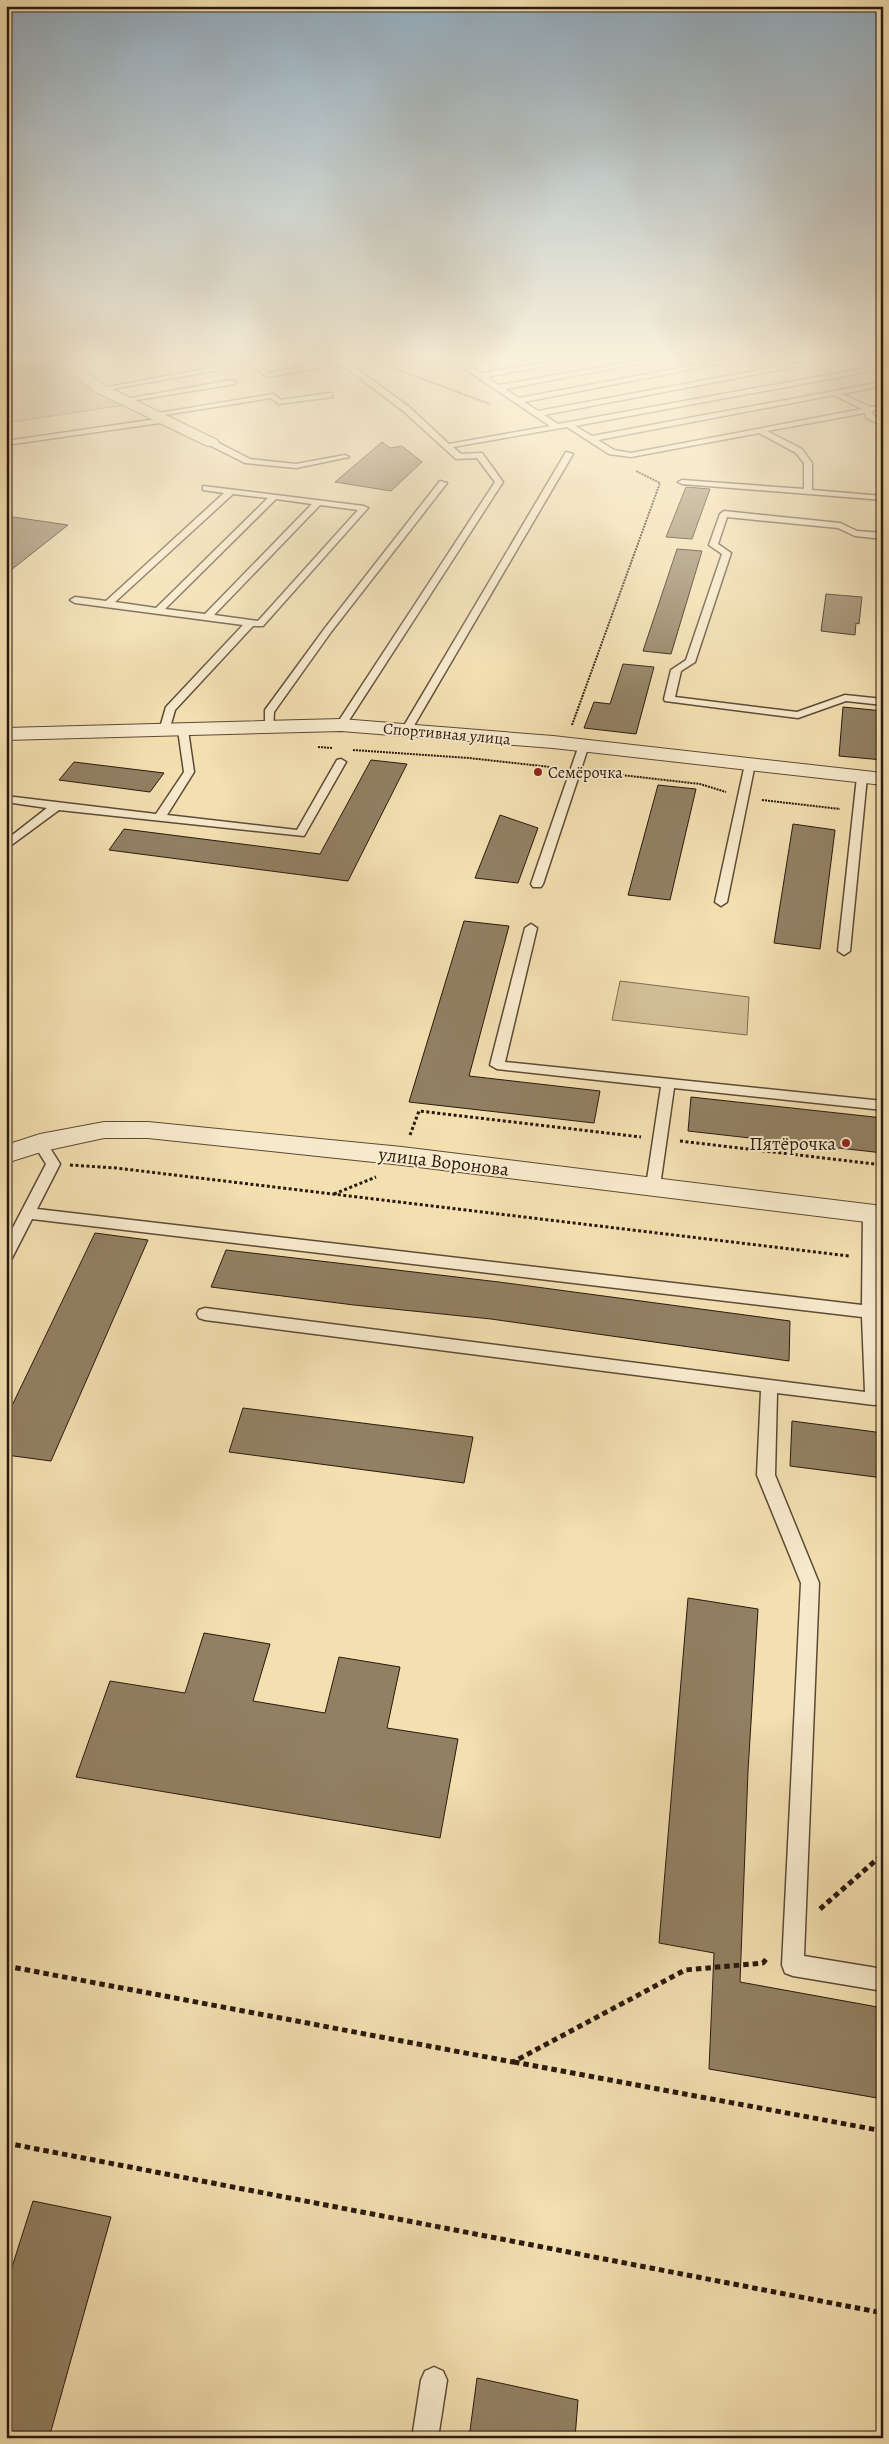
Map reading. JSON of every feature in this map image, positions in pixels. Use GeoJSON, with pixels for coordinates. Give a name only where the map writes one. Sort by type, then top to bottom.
{"type":"FeatureCollection","features":[{"type":"Feature","properties":{"kind":"street","name":"Спортивная улица"},"geometry":{"type":"LineString","coordinates":[[8,734],[341,725],[584,745],[883,779]]}},
{"type":"Feature","properties":{"kind":"street","name":"улица Воронова"},"geometry":{"type":"LineString","coordinates":[[6,1154],[46,1154],[104,1130],[148,1130],[402,1156],[877,1214]]}},
{"type":"Feature","properties":{"kind":"lane"},"geometry":{"type":"LineString","coordinates":[[341,725],[499,482],[493,473]]}},
{"type":"Feature","properties":{"kind":"lane"},"geometry":{"type":"LineString","coordinates":[[407,729],[558,473]]}},
{"type":"Feature","properties":{"kind":"lane"},"geometry":{"type":"LineString","coordinates":[[808,473],[808,492]]}},
{"type":"Feature","properties":{"kind":"lane"},"geometry":{"type":"LineString","coordinates":[[682,482],[883,498]]}},
{"type":"Feature","properties":{"kind":"lane"},"geometry":{"type":"LineString","coordinates":[[270,727],[269,712],[328,630],[443,483]]}},
{"type":"Feature","properties":{"kind":"lane"},"geometry":{"type":"LineString","coordinates":[[75,600],[260,624],[364,508],[206,488]]}},
{"type":"Feature","properties":{"kind":"lane"},"geometry":{"type":"LineString","coordinates":[[108,604],[231,491]]}},
{"type":"Feature","properties":{"kind":"lane"},"geometry":{"type":"LineString","coordinates":[[158,611],[274,497]]}},
{"type":"Feature","properties":{"kind":"lane"},"geometry":{"type":"LineString","coordinates":[[207,617],[318,502]]}},
{"type":"Feature","properties":{"kind":"lane"},"geometry":{"type":"LineString","coordinates":[[883,536],[855,533],[840,526],[724,514],[713,545],[727,553],[690,662],[676,670],[669,700],[798,715],[845,698],[883,702]]}},
{"type":"Feature","properties":{"kind":"lane"},"geometry":{"type":"LineString","coordinates":[[164,731],[170,709],[250,623]]}},
{"type":"Feature","properties":{"kind":"lane"},"geometry":{"type":"LineString","coordinates":[[160,817],[189,772],[184,730]]}},
{"type":"Feature","properties":{"kind":"lane"},"geometry":{"type":"LineString","coordinates":[[537,884],[584,745]]}},
{"type":"Feature","properties":{"kind":"lane"},"geometry":{"type":"LineString","coordinates":[[6,799],[300,834],[341,762]]}},
{"type":"Feature","properties":{"kind":"lane"},"geometry":{"type":"LineString","coordinates":[[721,902],[750,764]]}},
{"type":"Feature","properties":{"kind":"lane"},"geometry":{"type":"LineString","coordinates":[[844,951],[862,777]]}},
{"type":"Feature","properties":{"kind":"lane"},"geometry":{"type":"LineString","coordinates":[[6,846],[57,806]]}},
{"type":"Feature","properties":{"kind":"lane"},"geometry":{"type":"LineString","coordinates":[[531,928],[497,1065],[883,1106]]}},
{"type":"Feature","properties":{"kind":"lane"},"geometry":{"type":"LineString","coordinates":[[653,1186],[668,1083]]}},
{"type":"Feature","properties":{"kind":"lane"},"geometry":{"type":"LineString","coordinates":[[6,1256],[27,1213],[46,1154]]}},
{"type":"Feature","properties":{"kind":"lane"},"geometry":{"type":"LineString","coordinates":[[27,1213],[870,1312]]}},
{"type":"Feature","properties":{"kind":"lane"},"geometry":{"type":"LineString","coordinates":[[205,1314],[879,1400],[870,1312],[872,1259],[877,1214]]}},
{"type":"Feature","properties":{"kind":"lane"},"geometry":{"type":"LineString","coordinates":[[768,1386],[766,1476],[810,1583],[793,1965],[883,1980]]}},
{"type":"Feature","properties":{"kind":"lane"},"geometry":{"type":"LineString","coordinates":[[425,2438],[434,2380]]}},
{"type":"Feature","properties":{"kind":"path"},"geometry":{"type":"LineString","coordinates":[[553,742],[557,728],[570,730],[660,484],[640,473]]}},
{"type":"Feature","properties":{"kind":"path"},"geometry":{"type":"LineString","coordinates":[[311,747],[341,749]]}},
{"type":"Feature","properties":{"kind":"path"},"geometry":{"type":"LineString","coordinates":[[350,750],[469,758],[700,784],[743,797],[858,812]]}},
{"type":"Feature","properties":{"kind":"path"},"geometry":{"type":"LineString","coordinates":[[333,1194],[398,1168],[419,1111],[883,1165]]}},
{"type":"Feature","properties":{"kind":"path"},"geometry":{"type":"LineString","coordinates":[[46,1154],[116,1168],[872,1259]]}},
{"type":"Feature","properties":{"kind":"path"},"geometry":{"type":"LineString","coordinates":[[513,2062],[685,1970],[763,1963],[795,1931],[883,1854]]}},
{"type":"Feature","properties":{"kind":"path"},"geometry":{"type":"LineString","coordinates":[[6,1966],[883,2131]]}},
{"type":"Feature","properties":{"kind":"path"},"geometry":{"type":"LineString","coordinates":[[6,2143],[883,2314]]}},
{"type":"Feature","properties":{"kind":"shaded area"},"geometry":{"type":"Polygon","coordinates":[[[620,981],[749,997],[747,1035],[612,1020],[620,981]]]}},
{"type":"Feature","properties":{"kind":"building"},"geometry":{"type":"Polygon","coordinates":[[[346,473],[410,473],[391,491],[335,482],[346,473]]]}},
{"type":"Feature","properties":{"kind":"building"},"geometry":{"type":"Polygon","coordinates":[[[686,487],[710,489],[692,539],[666,537],[686,487]]]}},
{"type":"Feature","properties":{"kind":"building"},"geometry":{"type":"Polygon","coordinates":[[[6,516],[68,525],[6,574],[6,516]]]}},
{"type":"Feature","properties":{"kind":"building"},"geometry":{"type":"Polygon","coordinates":[[[677,549],[702,551],[671,654],[643,651],[677,549]]]}},
{"type":"Feature","properties":{"kind":"building"},"geometry":{"type":"Polygon","coordinates":[[[826,594],[862,597],[859,624],[856,623],[855,635],[821,631],[826,594]]]}},
{"type":"Feature","properties":{"kind":"building"},"geometry":{"type":"Polygon","coordinates":[[[623,664],[654,667],[636,734],[584,728],[594,702],[610,704],[623,664]]]}},
{"type":"Feature","properties":{"kind":"building"},"geometry":{"type":"Polygon","coordinates":[[[843,707],[883,711],[883,760],[839,756],[843,707]]]}},
{"type":"Feature","properties":{"kind":"building"},"geometry":{"type":"Polygon","coordinates":[[[371,760],[407,764],[348,881],[109,850],[124,829],[320,854],[371,760]]]}},
{"type":"Feature","properties":{"kind":"building"},"geometry":{"type":"Polygon","coordinates":[[[74,762],[164,773],[150,792],[59,780],[74,762]]]}},
{"type":"Feature","properties":{"kind":"building"},"geometry":{"type":"Polygon","coordinates":[[[658,785],[696,789],[670,900],[628,895],[658,785]]]}},
{"type":"Feature","properties":{"kind":"building"},"geometry":{"type":"Polygon","coordinates":[[[500,815],[538,828],[518,883],[475,878],[500,815]]]}},
{"type":"Feature","properties":{"kind":"building"},"geometry":{"type":"Polygon","coordinates":[[[793,824],[835,830],[820,949],[774,943],[793,824]]]}},
{"type":"Feature","properties":{"kind":"building"},"geometry":{"type":"Polygon","coordinates":[[[464,921],[509,926],[469,1076],[600,1091],[594,1123],[409,1102],[464,921]]]}},
{"type":"Feature","properties":{"kind":"building"},"geometry":{"type":"Polygon","coordinates":[[[691,1097],[883,1118],[883,1153],[688,1131],[691,1097]]]}},
{"type":"Feature","properties":{"kind":"building"},"geometry":{"type":"Polygon","coordinates":[[[95,1233],[148,1240],[51,1461],[6,1455],[6,1418],[95,1233]]]}},
{"type":"Feature","properties":{"kind":"building"},"geometry":{"type":"Polygon","coordinates":[[[226,1250],[499,1282],[790,1321],[789,1361],[491,1319],[354,1305],[211,1287],[226,1250]]]}},
{"type":"Feature","properties":{"kind":"building"},"geometry":{"type":"Polygon","coordinates":[[[243,1408],[473,1437],[464,1483],[229,1452],[243,1408]]]}},
{"type":"Feature","properties":{"kind":"building"},"geometry":{"type":"Polygon","coordinates":[[[792,1421],[883,1433],[883,1478],[790,1466],[792,1421]]]}},
{"type":"Feature","properties":{"kind":"building"},"geometry":{"type":"Polygon","coordinates":[[[688,1598],[758,1609],[748,1771],[740,1982],[883,2008],[883,2099],[709,2069],[714,1953],[659,1943],[688,1598]]]}},
{"type":"Feature","properties":{"kind":"building"},"geometry":{"type":"Polygon","coordinates":[[[204,1633],[270,1644],[253,1701],[325,1713],[339,1657],[400,1667],[387,1728],[458,1739],[440,1838],[76,1777],[110,1681],[185,1693],[204,1633]]]}},
{"type":"Feature","properties":{"kind":"building"},"geometry":{"type":"Polygon","coordinates":[[[33,2201],[111,2217],[49,2438],[6,2438],[6,2286],[33,2201]]]}},
{"type":"Feature","properties":{"kind":"building"},"geometry":{"type":"Polygon","coordinates":[[[477,2378],[578,2400],[575,2438],[469,2438],[477,2378]]]}},
{"type":"Feature","properties":{"kind":"place","name":"Семёрочка"},"geometry":{"type":"Point","coordinates":[538,772]}},
{"type":"Feature","properties":{"kind":"place","name":"Пятёрочка"},"geometry":{"type":"Point","coordinates":[846,1143]}}]}
